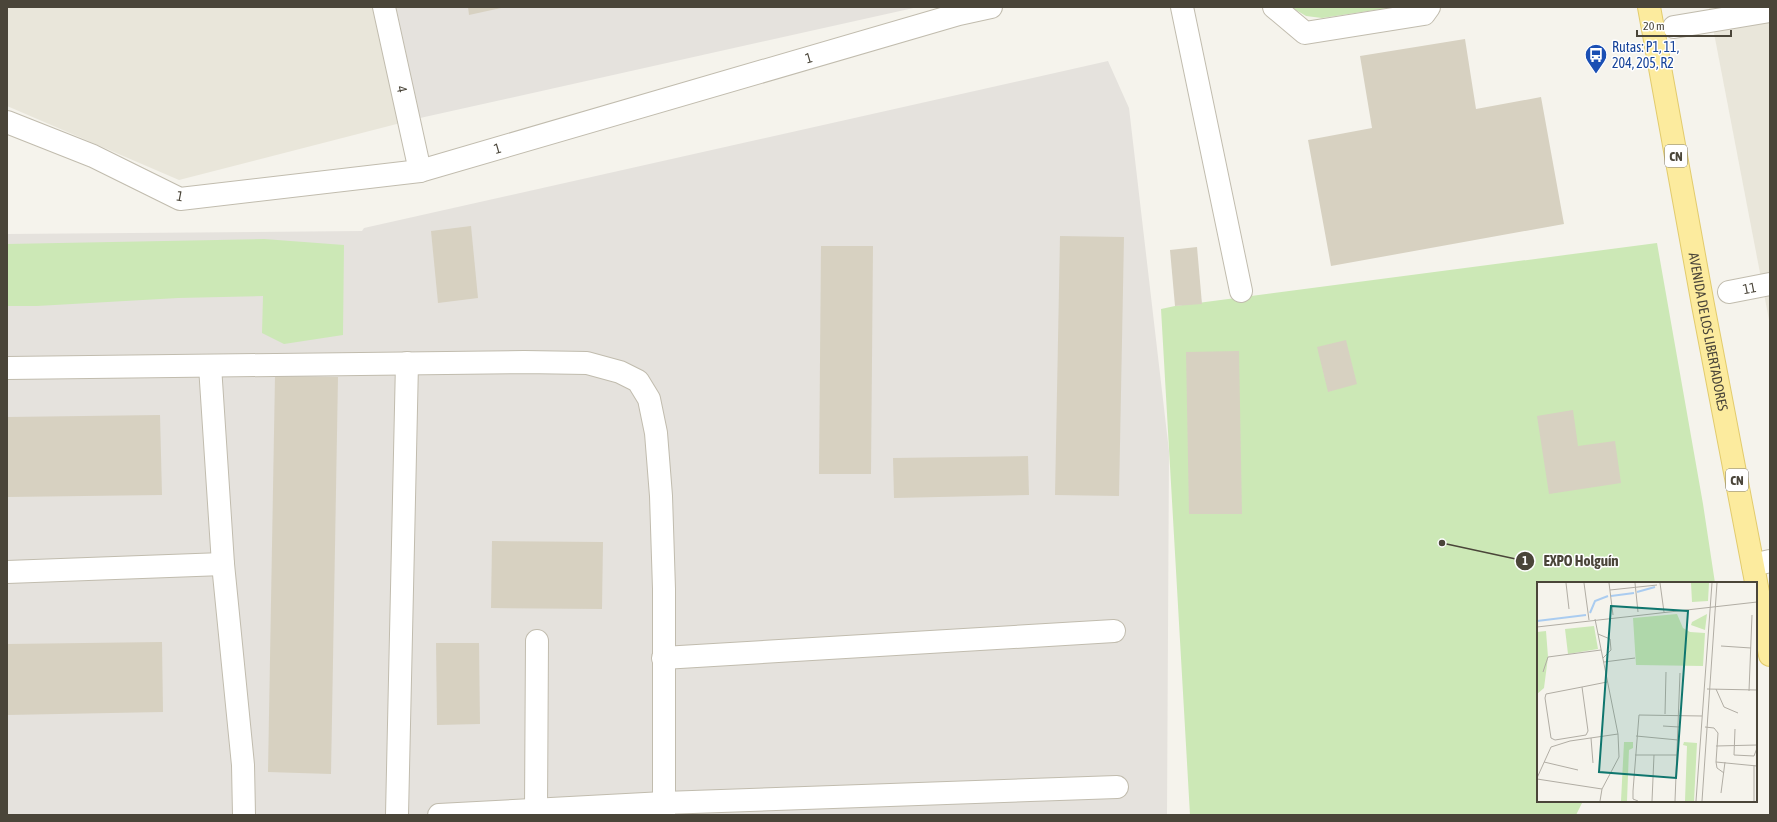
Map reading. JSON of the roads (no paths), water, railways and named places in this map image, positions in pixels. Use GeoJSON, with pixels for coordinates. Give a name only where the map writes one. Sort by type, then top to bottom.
{"type":"FeatureCollection","features":[{"type":"Feature","properties":{"kind":"main road","name":"AVENIDA DE LOS LIBERTADORES"},"geometry":{"type":"LineString","coordinates":[[1649,7],[1761,563],[1770,655]]}},
{"type":"Feature","properties":{"kind":"street","name":"4"},"geometry":{"type":"LineString","coordinates":[[384,7],[420,171]]}},
{"type":"Feature","properties":{"kind":"street","name":"1"},"geometry":{"type":"LineString","coordinates":[[7,122],[93,156],[180,199],[420,171],[958,10],[991,7]]}},
{"type":"Feature","properties":{"kind":"street"},"geometry":{"type":"LineString","coordinates":[[1182,7],[1241,291]]}},
{"type":"Feature","properties":{"kind":"street"},"geometry":{"type":"LineString","coordinates":[[1274,7],[1305,33],[1424,14],[1429,7]]}},
{"type":"Feature","properties":{"kind":"street"},"geometry":{"type":"LineString","coordinates":[[1674,27],[1770,11]]}},
{"type":"Feature","properties":{"kind":"street","name":"11"},"geometry":{"type":"LineString","coordinates":[[1729,292],[1770,284]]}},
{"type":"Feature","properties":{"kind":"street"},"geometry":{"type":"LineString","coordinates":[[397,815],[407,363]]}},
{"type":"Feature","properties":{"kind":"street"},"geometry":{"type":"LineString","coordinates":[[7,368],[407,363],[587,363],[620,372],[638,381],[649,399],[656,434],[661,496],[664,589],[664,809]]}},
{"type":"Feature","properties":{"kind":"street"},"geometry":{"type":"LineString","coordinates":[[210,366],[223,564],[242,757],[244,815]]}},
{"type":"Feature","properties":{"kind":"street"},"geometry":{"type":"LineString","coordinates":[[7,572],[223,564]]}},
{"type":"Feature","properties":{"kind":"street"},"geometry":{"type":"LineString","coordinates":[[663,658],[1114,631]]}},
{"type":"Feature","properties":{"kind":"street"},"geometry":{"type":"LineString","coordinates":[[536,810],[537,641]]}},
{"type":"Feature","properties":{"kind":"street"},"geometry":{"type":"LineString","coordinates":[[439,815],[536,810],[664,809],[1117,787]]}},
{"type":"Feature","properties":{"kind":"place","name":"Rutas: P1, 11, 204, 205, R2"},"geometry":{"type":"Point","coordinates":[1596,74]}},
{"type":"Feature","properties":{"kind":"place","name":"EXPO Holguín"},"geometry":{"type":"Point","coordinates":[1442,543]}}]}
